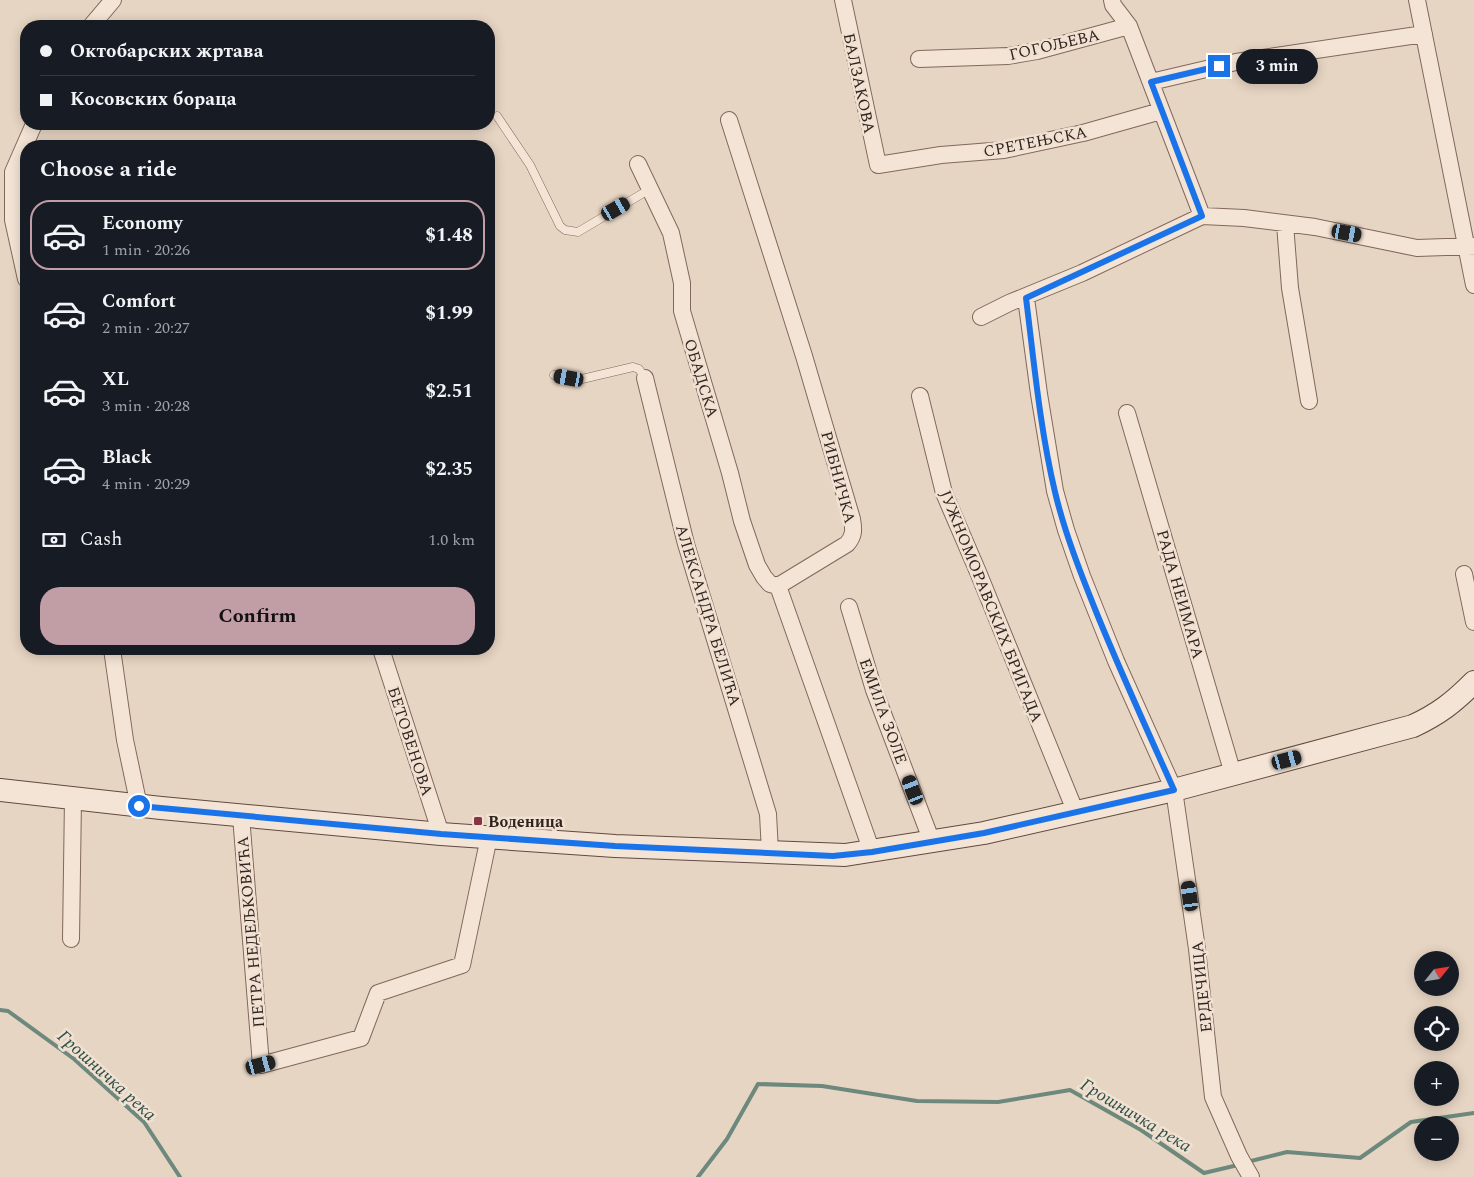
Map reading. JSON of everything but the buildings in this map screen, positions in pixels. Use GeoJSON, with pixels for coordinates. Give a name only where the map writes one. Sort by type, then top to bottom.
{"type":"FeatureCollection","features":[{"type":"Feature","properties":{"kind":"street"},"geometry":{"type":"LineString","coordinates":[[96,20],[113,0]]}},
{"type":"Feature","properties":{"kind":"street","name":"БАЛЗАКОВА"},"geometry":{"type":"LineString","coordinates":[[843,0],[878,165]]}},
{"type":"Feature","properties":{"kind":"street"},"geometry":{"type":"LineString","coordinates":[[1112,0],[1129,26],[1202,216]]}},
{"type":"Feature","properties":{"kind":"street"},"geometry":{"type":"LineString","coordinates":[[1417,0],[1470,246],[1474,285]]}},
{"type":"Feature","properties":{"kind":"street","name":"ГОГОЉЕВА"},"geometry":{"type":"LineString","coordinates":[[919,60],[1008,56],[1037,51],[1129,26]]}},
{"type":"Feature","properties":{"kind":"street"},"geometry":{"type":"LineString","coordinates":[[1151,82],[1236,62],[1424,34]]}},
{"type":"Feature","properties":{"kind":"street","name":"СРЕТЕЊСКА"},"geometry":{"type":"LineString","coordinates":[[878,165],[941,154],[1004,150],[1084,133],[1161,111]]}},
{"type":"Feature","properties":{"kind":"street","name":"РИБНИЧКА"},"geometry":{"type":"LineString","coordinates":[[729,120],[838,468],[854,530],[847,544],[778,586]]}},
{"type":"Feature","properties":{"kind":"street"},"geometry":{"type":"LineString","coordinates":[[20,156],[13,172],[13,220],[20,252]]}},
{"type":"Feature","properties":{"kind":"street","name":"ОБАДСКА"},"geometry":{"type":"LineString","coordinates":[[638,164],[672,233],[682,283],[682,311],[730,473],[742,521],[757,564],[764,577],[770,584],[778,586]]}},
{"type":"Feature","properties":{"kind":"street"},"geometry":{"type":"LineString","coordinates":[[981,317],[1202,216],[1244,218],[1363,236],[1417,248],[1470,246]]}},
{"type":"Feature","properties":{"kind":"street"},"geometry":{"type":"LineString","coordinates":[[1284,224],[1290,288],[1309,401]]}},
{"type":"Feature","properties":{"kind":"street","name":"ЕРДЕЧИЦА"},"geometry":{"type":"LineString","coordinates":[[1026,298],[1038,394],[1055,491],[1066,530],[1116,661],[1174,790],[1197,949],[1213,1097],[1245,1168]]}},
{"type":"Feature","properties":{"kind":"street","name":"АЛЕКСАНДРА БЕЛИЋА"},"geometry":{"type":"LineString","coordinates":[[645,378],[686,544],[768,814],[770,852]]}},
{"type":"Feature","properties":{"kind":"street","name":"ЈУЖНОМОРАВСКИХ БРИГАДА"},"geometry":{"type":"LineString","coordinates":[[920,396],[944,493],[1076,813]]}},
{"type":"Feature","properties":{"kind":"street","name":"РАДА НЕИМАРА"},"geometry":{"type":"LineString","coordinates":[[1128,414],[1233,774]]}},
{"type":"Feature","properties":{"kind":"street"},"geometry":{"type":"LineString","coordinates":[[1464,574],[1474,622]]}},
{"type":"Feature","properties":{"kind":"street"},"geometry":{"type":"LineString","coordinates":[[778,586],[872,852]]}},
{"type":"Feature","properties":{"kind":"street","name":"ЕМИЛА ЗОЛЕ"},"geometry":{"type":"LineString","coordinates":[[849,607],[874,690],[932,842]]}},
{"type":"Feature","properties":{"kind":"street"},"geometry":{"type":"LineString","coordinates":[[113,655],[126,740],[139,806]]}},
{"type":"Feature","properties":{"kind":"street","name":"БЕТОВЕНОВА"},"geometry":{"type":"LineString","coordinates":[[383,655],[441,834]]}},
{"type":"Feature","properties":{"kind":"street"},"geometry":{"type":"LineString","coordinates":[[0,790],[139,806],[441,834],[615,846],[833,856],[872,852],[932,842],[1076,813],[1174,790],[1413,726],[1436,715],[1452,704],[1474,682]]}},
{"type":"Feature","properties":{"kind":"street"},"geometry":{"type":"LineString","coordinates":[[71,939],[73,798]]}},
{"type":"Feature","properties":{"kind":"street","name":"ПЕТРА НЕДЕЉКОВИЋА"},"geometry":{"type":"LineString","coordinates":[[241,816],[261,1065],[361,1038],[378,993],[462,964],[489,836]]}},
{"type":"Feature","properties":{"kind":"lane"},"geometry":{"type":"LineString","coordinates":[[497,116],[530,165],[555,218],[566,230],[578,232],[650,189]]}},
{"type":"Feature","properties":{"kind":"lane"},"geometry":{"type":"LineString","coordinates":[[554,375],[582,379],[633,368],[639,369],[645,378]]}},
{"type":"Feature","properties":{"kind":"waterway","name":"Грошничка река"},"geometry":{"type":"LineString","coordinates":[[0,1010],[8,1011],[74,1059],[144,1122],[180,1177]]}},
{"type":"Feature","properties":{"kind":"waterway","name":"Грошничка река"},"geometry":{"type":"LineString","coordinates":[[698,1177],[727,1139],[758,1084],[822,1086],[917,1101],[998,1102],[1070,1090],[1141,1130],[1204,1173],[1238,1165]]}},
{"type":"Feature","properties":{"kind":"waterway","name":"Грошничка река"},"geometry":{"type":"LineString","coordinates":[[1247,1162],[1287,1152],[1360,1158],[1411,1122],[1474,1113]]}},
{"type":"Feature","properties":{"kind":"place","name":"Воденица"},"geometry":{"type":"Point","coordinates":[478,821]}},
{"type":"Feature","properties":{"kind":"route"},"geometry":{"type":"LineString","coordinates":[[139,806],[441,834],[615,846],[833,856],[872,852],[984,833],[1174,790],[1116,661],[1066,530],[1055,491],[1038,394],[1026,298],[1202,216],[1151,82],[1219,66]]}}]}
